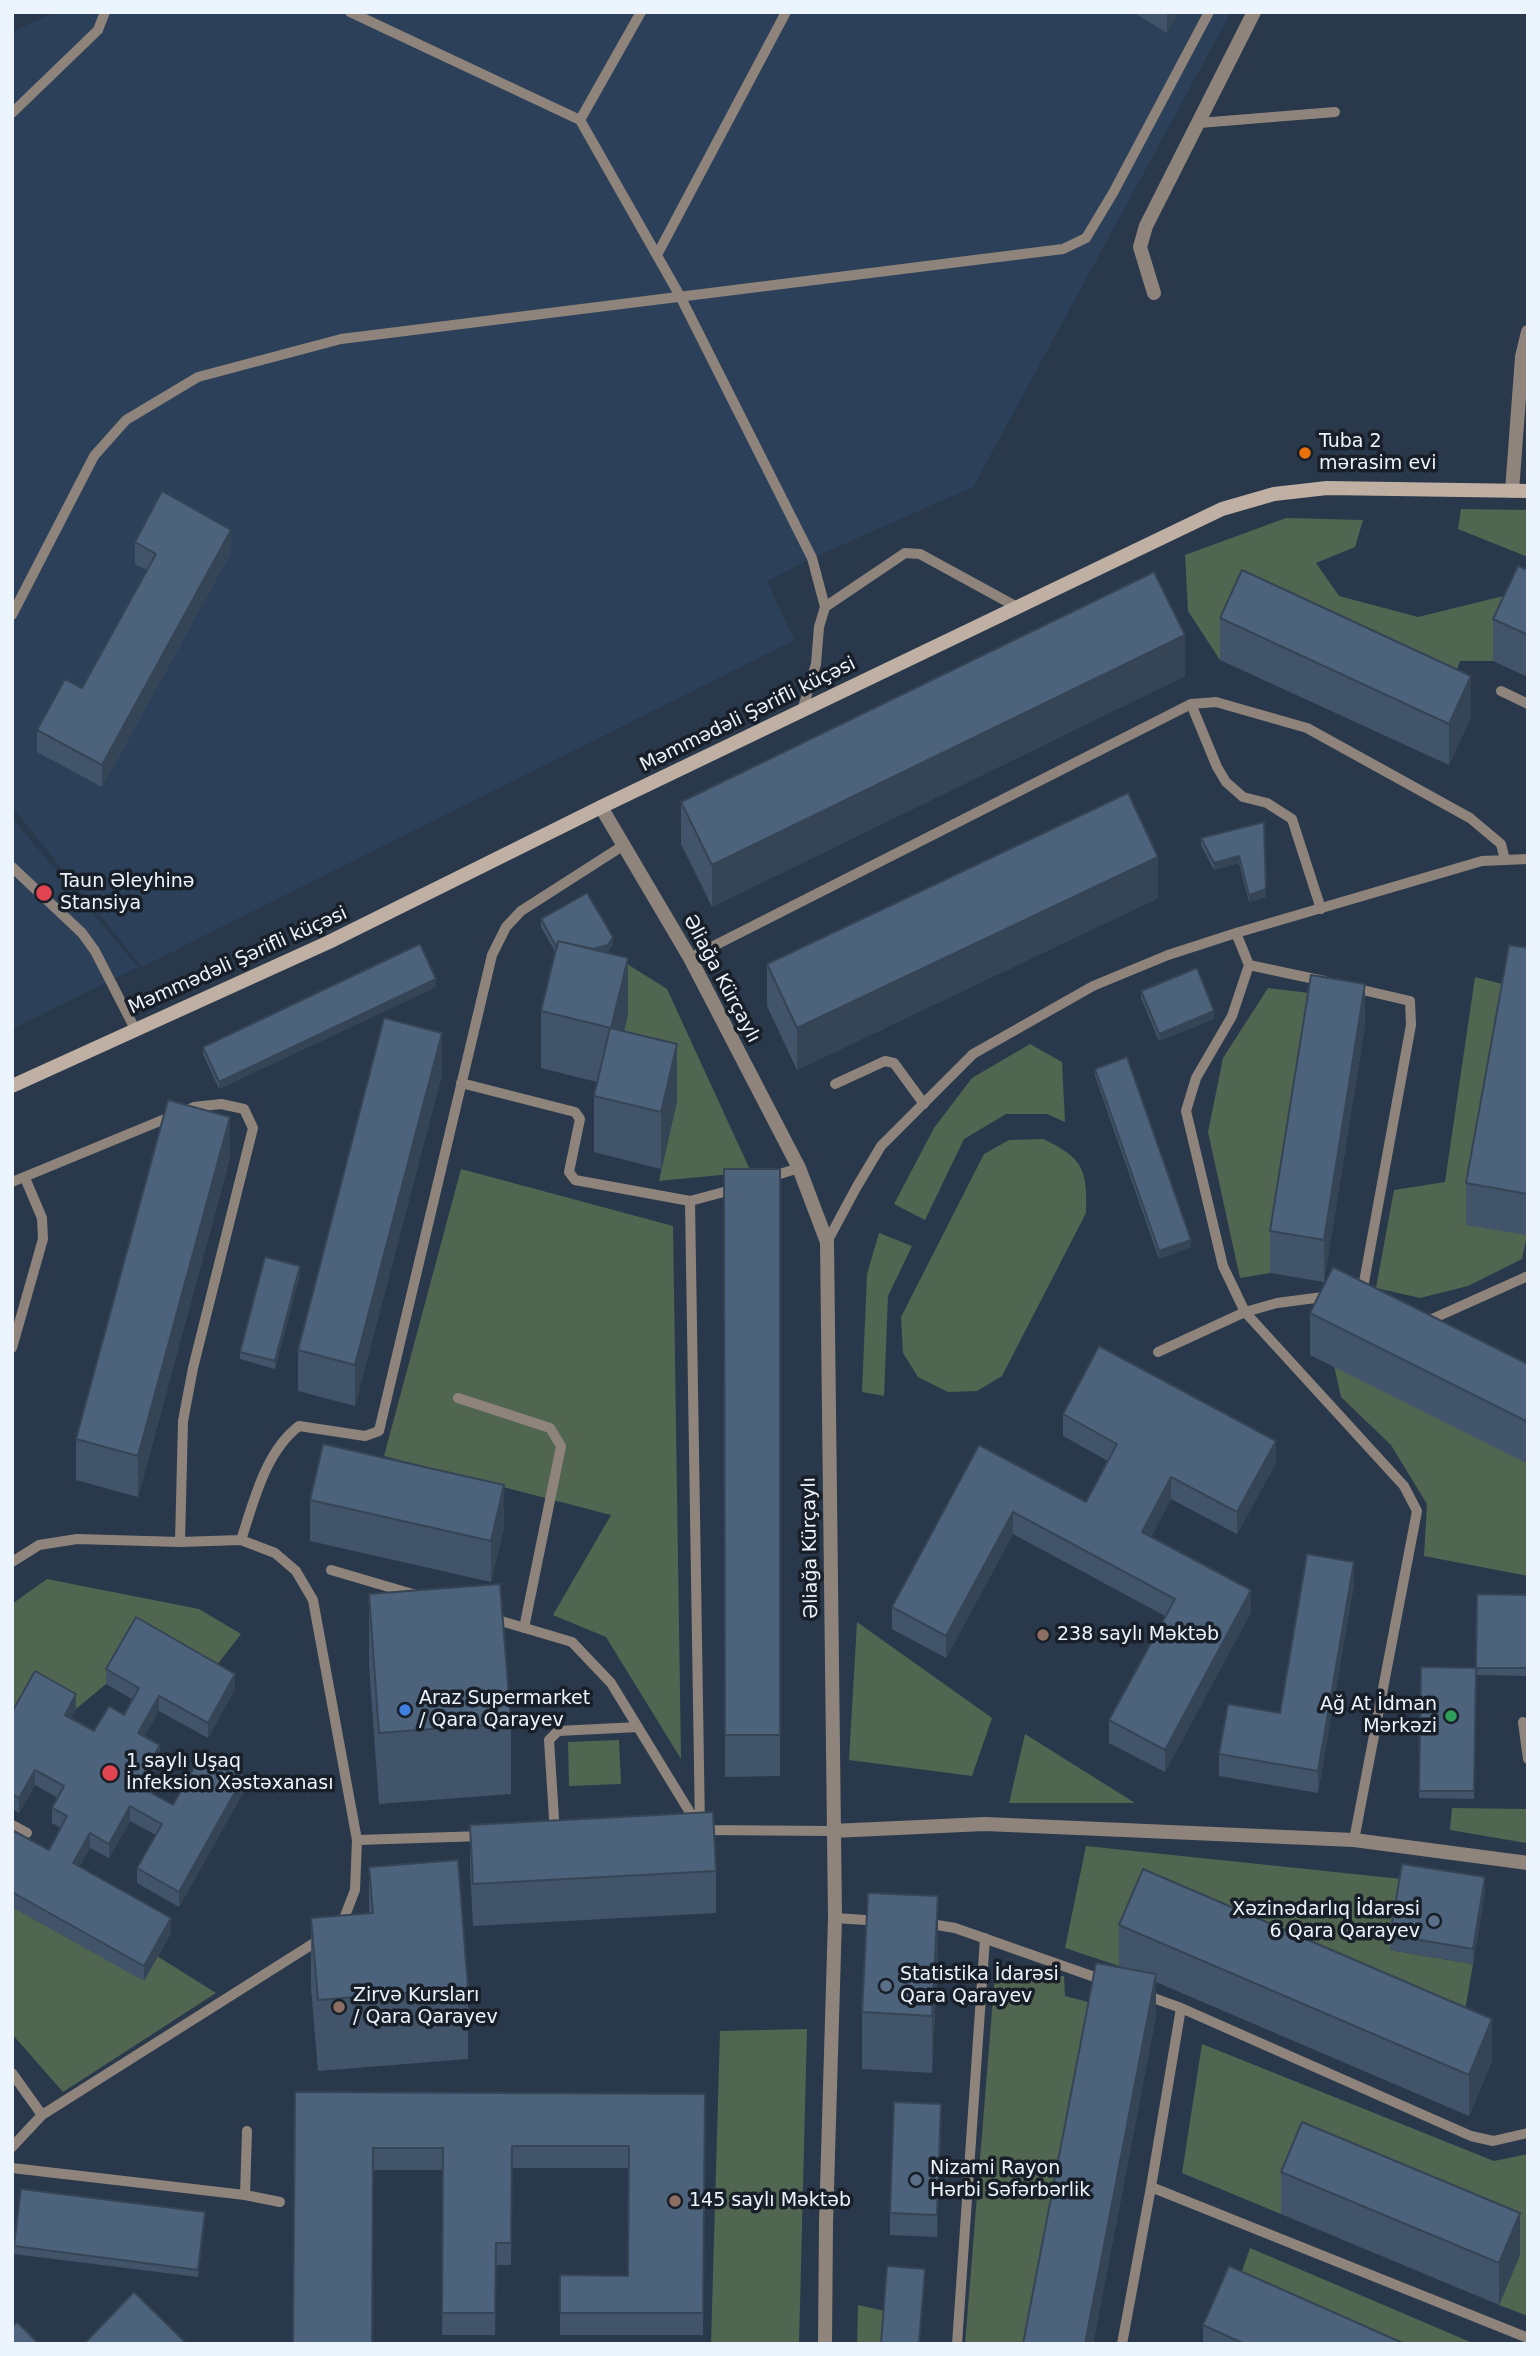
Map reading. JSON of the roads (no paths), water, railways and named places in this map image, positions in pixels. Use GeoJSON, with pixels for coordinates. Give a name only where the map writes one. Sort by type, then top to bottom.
{"type":"FeatureCollection","features":[{"type":"Feature","properties":{"kind":"street"},"geometry":{"type":"LineString","coordinates":[[1154,293],[1140,247],[1146,226],[1254,12]]}},
{"type":"Feature","properties":{"kind":"street"},"geometry":{"type":"LineString","coordinates":[[1512,491],[1522,357],[1528,332]]}},
{"type":"Feature","properties":{"kind":"street","name":"Məmmədəli Şərifli küçəsi"},"geometry":{"type":"LineString","coordinates":[[12,1086],[329,942],[601,807],[1222,509],[1275,494],[1327,488],[1528,491]]}},
{"type":"Feature","properties":{"kind":"street","name":"Əliağa Kürçaylı"},"geometry":{"type":"LineString","coordinates":[[601,807],[690,958],[799,1168],[827,1241],[835,1918],[825,2222],[825,2344]]}},
{"type":"Feature","properties":{"kind":"street"},"geometry":{"type":"LineString","coordinates":[[832,1831],[985,1824],[1354,1840],[1528,1863]]}},
{"type":"Feature","properties":{"kind":"lane"},"geometry":{"type":"LineString","coordinates":[[12,113],[98,30],[105,12]]}},
{"type":"Feature","properties":{"kind":"lane"},"geometry":{"type":"LineString","coordinates":[[350,12],[580,120],[680,296],[812,558],[825,607],[819,627],[816,664],[802,711]]}},
{"type":"Feature","properties":{"kind":"lane"},"geometry":{"type":"LineString","coordinates":[[580,120],[641,12]]}},
{"type":"Feature","properties":{"kind":"lane"},"geometry":{"type":"LineString","coordinates":[[657,255],[786,12]]}},
{"type":"Feature","properties":{"kind":"lane"},"geometry":{"type":"LineString","coordinates":[[12,615],[94,456],[126,420],[198,377],[341,339],[1063,249],[1086,238],[1209,12]]}},
{"type":"Feature","properties":{"kind":"lane"},"geometry":{"type":"LineString","coordinates":[[1199,123],[1335,112]]}},
{"type":"Feature","properties":{"kind":"lane"},"geometry":{"type":"LineString","coordinates":[[825,607],[905,553],[920,554],[1017,607]]}},
{"type":"Feature","properties":{"kind":"lane"},"geometry":{"type":"LineString","coordinates":[[1501,691],[1528,704]]}},
{"type":"Feature","properties":{"kind":"lane"},"geometry":{"type":"LineString","coordinates":[[690,958],[1191,704],[1216,702],[1307,727],[1470,818],[1501,844],[1505,860]]}},
{"type":"Feature","properties":{"kind":"lane"},"geometry":{"type":"LineString","coordinates":[[1191,704],[1226,782],[1243,797],[1267,803],[1292,819],[1321,909]]}},
{"type":"Feature","properties":{"kind":"lane"},"geometry":{"type":"LineString","coordinates":[[241,1540],[260,1481],[284,1437],[299,1426],[365,1436],[379,1431],[492,955],[506,927],[521,911],[624,845]]}},
{"type":"Feature","properties":{"kind":"lane"},"geometry":{"type":"LineString","coordinates":[[827,1241],[881,1146],[973,1054],[1093,986],[1168,955],[1236,933],[1482,862],[1528,859]]}},
{"type":"Feature","properties":{"kind":"lane"},"geometry":{"type":"LineString","coordinates":[[12,867],[89,942],[135,1030]]}},
{"type":"Feature","properties":{"kind":"lane"},"geometry":{"type":"LineString","coordinates":[[1236,933],[1248,965],[1233,1016],[1196,1078],[1186,1111],[1223,1266],[1245,1312],[1404,1486],[1417,1511],[1354,1840]]}},
{"type":"Feature","properties":{"kind":"lane"},"geometry":{"type":"LineString","coordinates":[[1248,965],[1329,983]]}},
{"type":"Feature","properties":{"kind":"lane"},"geometry":{"type":"LineString","coordinates":[[1343,986],[1410,1000],[1411,1025],[1360,1303]]}},
{"type":"Feature","properties":{"kind":"lane"},"geometry":{"type":"LineString","coordinates":[[835,1084],[885,1061],[894,1063],[924,1104]]}},
{"type":"Feature","properties":{"kind":"lane"},"geometry":{"type":"LineString","coordinates":[[461,1083],[575,1112],[580,1119],[569,1171],[575,1180],[690,1201],[799,1168]]}},
{"type":"Feature","properties":{"kind":"lane"},"geometry":{"type":"LineString","coordinates":[[12,1182],[194,1107],[221,1104],[244,1109],[253,1128],[193,1368],[183,1421],[180,1542]]}},
{"type":"Feature","properties":{"kind":"lane"},"geometry":{"type":"LineString","coordinates":[[12,1348],[43,1238],[42,1218],[25,1178]]}},
{"type":"Feature","properties":{"kind":"lane"},"geometry":{"type":"LineString","coordinates":[[690,1201],[700,1830]]}},
{"type":"Feature","properties":{"kind":"lane"},"geometry":{"type":"LineString","coordinates":[[1409,1317],[1432,1319],[1528,1276]]}},
{"type":"Feature","properties":{"kind":"lane"},"geometry":{"type":"LineString","coordinates":[[1158,1352],[1245,1312],[1276,1303],[1323,1297],[1348,1301]]}},
{"type":"Feature","properties":{"kind":"lane"},"geometry":{"type":"LineString","coordinates":[[1432,1319],[1441,1329]]}},
{"type":"Feature","properties":{"kind":"lane"},"geometry":{"type":"LineString","coordinates":[[458,1398],[550,1428],[561,1446],[524,1628]]}},
{"type":"Feature","properties":{"kind":"lane"},"geometry":{"type":"LineString","coordinates":[[12,1562],[39,1545],[78,1539],[180,1542],[241,1540],[275,1553],[296,1571],[313,1600],[357,1840],[355,1890],[341,1926],[42,2115],[12,2147]]}},
{"type":"Feature","properties":{"kind":"lane"},"geometry":{"type":"LineString","coordinates":[[331,1570],[421,1597]]}},
{"type":"Feature","properties":{"kind":"lane"},"geometry":{"type":"LineString","coordinates":[[485,1616],[572,1642],[611,1683],[700,1830]]}},
{"type":"Feature","properties":{"kind":"lane"},"geometry":{"type":"LineString","coordinates":[[1522,1722],[1528,1759]]}},
{"type":"Feature","properties":{"kind":"lane"},"geometry":{"type":"LineString","coordinates":[[555,1834],[549,1740],[558,1731],[638,1727]]}},
{"type":"Feature","properties":{"kind":"lane"},"geometry":{"type":"LineString","coordinates":[[12,1825],[27,1833]]}},
{"type":"Feature","properties":{"kind":"lane"},"geometry":{"type":"LineString","coordinates":[[687,1830],[832,1831]]}},
{"type":"Feature","properties":{"kind":"lane"},"geometry":{"type":"LineString","coordinates":[[542,1834],[569,1833]]}},
{"type":"Feature","properties":{"kind":"lane"},"geometry":{"type":"LineString","coordinates":[[357,1840],[502,1836]]}},
{"type":"Feature","properties":{"kind":"lane"},"geometry":{"type":"LineString","coordinates":[[835,1918],[890,1921]]}},
{"type":"Feature","properties":{"kind":"lane"},"geometry":{"type":"LineString","coordinates":[[918,1923],[955,1928],[1116,1984]]}},
{"type":"Feature","properties":{"kind":"lane"},"geometry":{"type":"LineString","coordinates":[[957,2344],[985,1938]]}},
{"type":"Feature","properties":{"kind":"lane"},"geometry":{"type":"LineString","coordinates":[[1129,1989],[1181,2008],[1471,2136],[1493,2141],[1528,2133]]}},
{"type":"Feature","properties":{"kind":"lane"},"geometry":{"type":"LineString","coordinates":[[1122,2344],[1152,2187],[1181,2008]]}},
{"type":"Feature","properties":{"kind":"lane"},"geometry":{"type":"LineString","coordinates":[[12,2073],[42,2115]]}},
{"type":"Feature","properties":{"kind":"lane"},"geometry":{"type":"LineString","coordinates":[[245,2195],[247,2131]]}},
{"type":"Feature","properties":{"kind":"lane"},"geometry":{"type":"LineString","coordinates":[[12,2168],[245,2195],[280,2202]]}},
{"type":"Feature","properties":{"kind":"lane"},"geometry":{"type":"LineString","coordinates":[[1152,2187],[1528,2338]]}},
{"type":"Feature","properties":{"kind":"place","name":"Tuba 2 mərasim evi"},"geometry":{"type":"Point","coordinates":[1305,453]}},
{"type":"Feature","properties":{"kind":"place","name":"Taun Əleyhinə Stansiya"},"geometry":{"type":"Point","coordinates":[44,893]}},
{"type":"Feature","properties":{"kind":"place","name":"238 saylı Məktəb"},"geometry":{"type":"Point","coordinates":[1043,1635]}},
{"type":"Feature","properties":{"kind":"place","name":"Araz Supermarket / Qara Qarayev"},"geometry":{"type":"Point","coordinates":[405,1710]}},
{"type":"Feature","properties":{"kind":"place","name":"Ağ At İdman Mərkəzi"},"geometry":{"type":"Point","coordinates":[1451,1716]}},
{"type":"Feature","properties":{"kind":"place","name":"1 saylı Uşaq İnfeksion Xəstəxanası"},"geometry":{"type":"Point","coordinates":[110,1773]}},
{"type":"Feature","properties":{"kind":"place","name":"Xəzinədarlıq İdarəsi 6 Qara Qarayev"},"geometry":{"type":"Point","coordinates":[1434,1921]}},
{"type":"Feature","properties":{"kind":"place","name":"Statistika İdarəsi Qara Qarayev"},"geometry":{"type":"Point","coordinates":[886,1986]}},
{"type":"Feature","properties":{"kind":"place","name":"Zirvə Kursları / Qara Qarayev"},"geometry":{"type":"Point","coordinates":[339,2007]}},
{"type":"Feature","properties":{"kind":"place","name":"Nizami Rayon Hərbi Səfərbərlik"},"geometry":{"type":"Point","coordinates":[916,2180]}},
{"type":"Feature","properties":{"kind":"place","name":"145 saylı Məktəb"},"geometry":{"type":"Point","coordinates":[675,2201]}}]}
